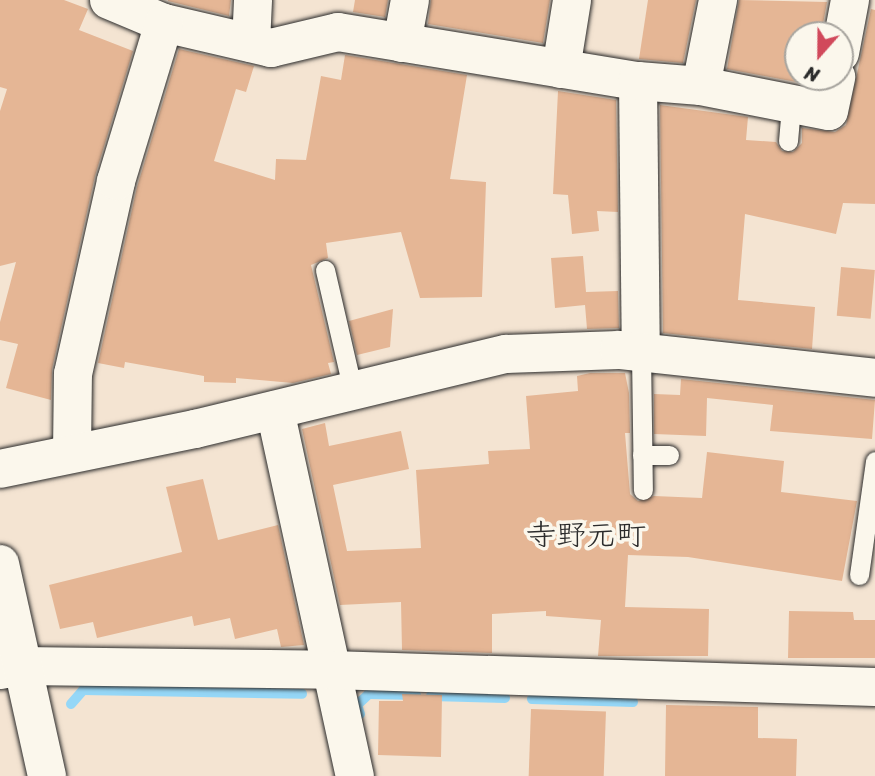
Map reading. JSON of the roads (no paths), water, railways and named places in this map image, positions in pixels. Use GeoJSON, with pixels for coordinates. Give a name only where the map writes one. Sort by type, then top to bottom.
{"type":"FeatureCollection","features":[{"type":"Feature","properties":{"kind":"street"},"geometry":{"type":"LineString","coordinates":[[109,0],[164,23],[271,48],[338,32],[638,81],[701,86],[790,123],[829,111],[833,91]]}},
{"type":"Feature","properties":{"kind":"street"},"geometry":{"type":"LineString","coordinates":[[251,43],[253,0]]}},
{"type":"Feature","properties":{"kind":"street"},"geometry":{"type":"LineString","coordinates":[[402,43],[410,0]]}},
{"type":"Feature","properties":{"kind":"street"},"geometry":{"type":"LineString","coordinates":[[561,68],[572,0]]}},
{"type":"Feature","properties":{"kind":"street"},"geometry":{"type":"LineString","coordinates":[[701,86],[718,0]]}},
{"type":"Feature","properties":{"kind":"street"},"geometry":{"type":"LineString","coordinates":[[846,21],[850,0]]}},
{"type":"Feature","properties":{"kind":"street"},"geometry":{"type":"LineString","coordinates":[[72,452],[73,374],[116,181],[164,23]]}},
{"type":"Feature","properties":{"kind":"street"},"geometry":{"type":"LineString","coordinates":[[638,81],[641,353]]}},
{"type":"Feature","properties":{"kind":"street"},"geometry":{"type":"LineString","coordinates":[[0,469],[275,410],[506,354],[641,353],[875,379]]}},
{"type":"Feature","properties":{"kind":"street"},"geometry":{"type":"LineString","coordinates":[[275,410],[355,776]]}},
{"type":"Feature","properties":{"kind":"street"},"geometry":{"type":"LineString","coordinates":[[0,564],[11,668],[47,776]]}},
{"type":"Feature","properties":{"kind":"street"},"geometry":{"type":"LineString","coordinates":[[11,668],[331,670],[875,687]]}},
{"type":"Feature","properties":{"kind":"lane"},"geometry":{"type":"LineString","coordinates":[[325,270],[353,391]]}},
{"type":"Feature","properties":{"kind":"lane"},"geometry":{"type":"LineString","coordinates":[[641,353],[643,490]]}},
{"type":"Feature","properties":{"kind":"lane"},"geometry":{"type":"LineString","coordinates":[[642,455],[669,455]]}},
{"type":"Feature","properties":{"kind":"lane"},"geometry":{"type":"LineString","coordinates":[[859,575],[875,461]]}},
{"type":"Feature","properties":{"kind":"waterway"},"geometry":{"type":"LineString","coordinates":[[71,704],[83,690],[302,694]]}},
{"type":"Feature","properties":{"kind":"waterway"},"geometry":{"type":"LineString","coordinates":[[360,714],[357,705],[369,694],[416,695]]}},
{"type":"Feature","properties":{"kind":"waterway"},"geometry":{"type":"LineString","coordinates":[[431,696],[505,698]]}},
{"type":"Feature","properties":{"kind":"waterway"},"geometry":{"type":"LineString","coordinates":[[532,699],[633,702]]}},
{"type":"Feature","properties":{"kind":"district","name":"寺野元町"},"geometry":{"type":"Point","coordinates":[586,535]}}]}
